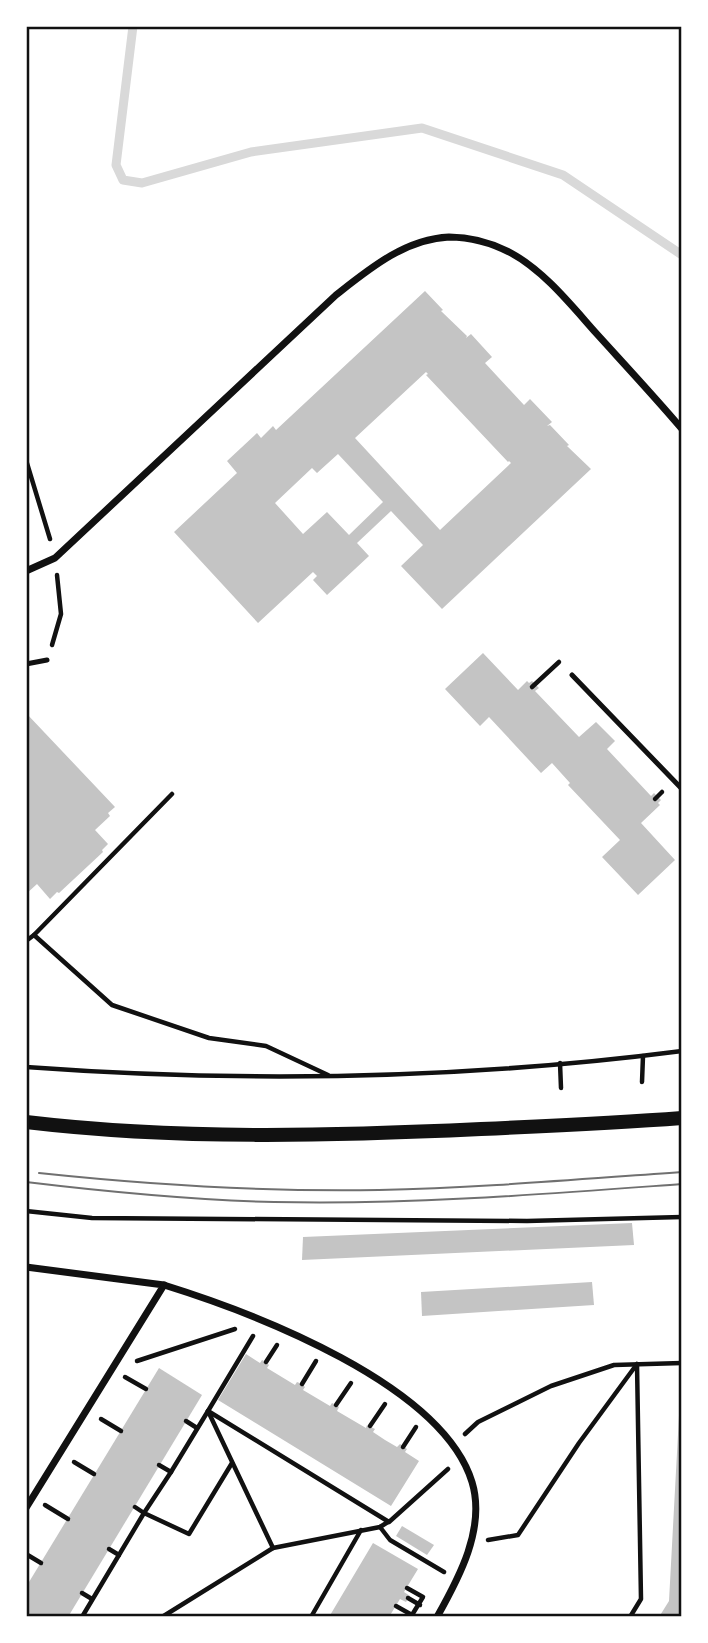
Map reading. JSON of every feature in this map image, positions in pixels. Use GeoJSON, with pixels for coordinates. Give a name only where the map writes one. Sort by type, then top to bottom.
{"type":"FeatureCollection","features":[{"type":"Feature","properties":{"kind":"main road"},"geometry":{"type":"LineString","coordinates":[[26,1122],[92,1130],[278,1136],[360,1135],[682,1118]]}},
{"type":"Feature","properties":{"kind":"street"},"geometry":{"type":"LineString","coordinates":[[26,571],[55,558],[336,295],[377,262],[414,245],[448,237],[478,240],[510,252],[536,269],[682,429]]}},
{"type":"Feature","properties":{"kind":"street"},"geometry":{"type":"LineString","coordinates":[[26,1267],[164,1285],[220,1302],[330,1350],[424,1413],[454,1444],[472,1483],[476,1513],[470,1544],[457,1579],[436,1617]]}},
{"type":"Feature","properties":{"kind":"street"},"geometry":{"type":"LineString","coordinates":[[26,1508],[164,1285]]}},
{"type":"Feature","properties":{"kind":"lane"},"geometry":{"type":"LineString","coordinates":[[26,664],[47,660]]}},
{"type":"Feature","properties":{"kind":"lane"},"geometry":{"type":"LineString","coordinates":[[572,675],[682,789]]}},
{"type":"Feature","properties":{"kind":"path"},"geometry":{"type":"LineString","coordinates":[[26,460],[55,558],[61,614],[47,660]]}},
{"type":"Feature","properties":{"kind":"path"},"geometry":{"type":"LineString","coordinates":[[532,687],[550,670]]}},
{"type":"Feature","properties":{"kind":"path"},"geometry":{"type":"LineString","coordinates":[[26,941],[172,794]]}},
{"type":"Feature","properties":{"kind":"path"},"geometry":{"type":"LineString","coordinates":[[34,935],[112,1005],[209,1038],[266,1046],[332,1077]]}},
{"type":"Feature","properties":{"kind":"path"},"geometry":{"type":"LineString","coordinates":[[26,1067],[332,1077],[560,1063],[682,1051]]}},
{"type":"Feature","properties":{"kind":"path"},"geometry":{"type":"LineString","coordinates":[[642,1082],[643,1056]]}},
{"type":"Feature","properties":{"kind":"path"},"geometry":{"type":"LineString","coordinates":[[560,1063],[561,1088]]}},
{"type":"Feature","properties":{"kind":"path"},"geometry":{"type":"LineString","coordinates":[[26,1211],[106,1218],[527,1222],[682,1217]]}},
{"type":"Feature","properties":{"kind":"path"},"geometry":{"type":"LineString","coordinates":[[112,1369],[263,1320]]}},
{"type":"Feature","properties":{"kind":"path"},"geometry":{"type":"LineString","coordinates":[[82,1617],[263,1320]]}},
{"type":"Feature","properties":{"kind":"path"},"geometry":{"type":"LineString","coordinates":[[454,1444],[478,1422],[551,1386],[614,1365],[682,1363]]}},
{"type":"Feature","properties":{"kind":"path"},"geometry":{"type":"LineString","coordinates":[[470,1544],[518,1535],[579,1443],[637,1364]]}},
{"type":"Feature","properties":{"kind":"path"},"geometry":{"type":"LineString","coordinates":[[630,1617],[641,1599],[637,1364]]}},
{"type":"Feature","properties":{"kind":"path"},"geometry":{"type":"LineString","coordinates":[[302,1384],[306,1377]]}},
{"type":"Feature","properties":{"kind":"path"},"geometry":{"type":"LineString","coordinates":[[138,1385],[146,1389]]}},
{"type":"Feature","properties":{"kind":"path"},"geometry":{"type":"LineString","coordinates":[[336,1405],[344,1392]]}},
{"type":"Feature","properties":{"kind":"path"},"geometry":{"type":"LineString","coordinates":[[208,1410],[273,1548]]}},
{"type":"Feature","properties":{"kind":"path"},"geometry":{"type":"LineString","coordinates":[[208,1410],[388,1522]]}},
{"type":"Feature","properties":{"kind":"path"},"geometry":{"type":"LineString","coordinates":[[370,1426],[378,1414]]}},
{"type":"Feature","properties":{"kind":"path"},"geometry":{"type":"LineString","coordinates":[[101,1419],[121,1431]]}},
{"type":"Feature","properties":{"kind":"path"},"geometry":{"type":"LineString","coordinates":[[186,1421],[197,1428]]}},
{"type":"Feature","properties":{"kind":"path"},"geometry":{"type":"LineString","coordinates":[[404,1447],[410,1437]]}},
{"type":"Feature","properties":{"kind":"path"},"geometry":{"type":"LineString","coordinates":[[162,1617],[273,1548],[380,1527],[461,1458]]}},
{"type":"Feature","properties":{"kind":"path"},"geometry":{"type":"LineString","coordinates":[[135,1507],[189,1534],[232,1462]]}},
{"type":"Feature","properties":{"kind":"path"},"geometry":{"type":"LineString","coordinates":[[159,1465],[171,1472]]}},
{"type":"Feature","properties":{"kind":"path"},"geometry":{"type":"LineString","coordinates":[[83,1468],[94,1475]]}},
{"type":"Feature","properties":{"kind":"path"},"geometry":{"type":"LineString","coordinates":[[60,1514],[68,1519]]}},
{"type":"Feature","properties":{"kind":"path"},"geometry":{"type":"LineString","coordinates":[[380,1527],[390,1540],[457,1579]]}},
{"type":"Feature","properties":{"kind":"path"},"geometry":{"type":"LineString","coordinates":[[311,1617],[361,1530]]}},
{"type":"Feature","properties":{"kind":"path"},"geometry":{"type":"LineString","coordinates":[[109,1549],[119,1555]]}},
{"type":"Feature","properties":{"kind":"path"},"geometry":{"type":"LineString","coordinates":[[26,1554],[41,1563]]}},
{"type":"Feature","properties":{"kind":"path"},"geometry":{"type":"LineString","coordinates":[[396,1606],[412,1615],[423,1597],[407,1588]]}},
{"type":"Feature","properties":{"kind":"path"},"geometry":{"type":"LineString","coordinates":[[82,1593],[92,1599]]}},
{"type":"Feature","properties":{"kind":"building"},"geometry":{"type":"Polygon","coordinates":[[[425,291],[466,338],[471,334],[492,357],[485,363],[524,405],[530,399],[552,422],[547,426],[550,425],[591,469],[442,609],[401,566],[423,545],[391,511],[357,543],[369,556],[327,595],[313,580],[317,576],[313,572],[258,623],[174,532],[237,473],[227,461],[257,433],[261,438],[273,426],[276,430],[425,291]],[[426,372],[355,438],[440,530],[511,463],[426,372]],[[338,454],[317,473],[312,468],[275,503],[303,534],[327,512],[349,535],[383,502],[338,454]]]}},
{"type":"Feature","properties":{"kind":"building"},"geometry":{"type":"Polygon","coordinates":[[[483,653],[518,690],[527,681],[532,681],[539,688],[535,691],[579,737],[596,722],[615,741],[607,749],[651,796],[654,793],[661,800],[658,803],[660,805],[641,823],[675,860],[638,895],[602,857],[620,840],[568,785],[570,783],[552,763],[541,773],[489,717],[480,726],[445,689],[483,653]]]}},
{"type":"Feature","properties":{"kind":"building"},"geometry":{"type":"Polygon","coordinates":[[[26,713],[115,807],[108,813],[110,816],[95,830],[108,844],[103,852],[50,899],[37,884],[26,894],[26,713]]]}},
{"type":"Feature","properties":{"kind":"building"},"geometry":{"type":"Polygon","coordinates":[[[632,1223],[634,1245],[302,1260],[303,1237],[632,1223]]]}},
{"type":"Feature","properties":{"kind":"building"},"geometry":{"type":"Polygon","coordinates":[[[592,1282],[594,1305],[422,1316],[421,1292],[592,1282]]]}},
{"type":"Feature","properties":{"kind":"building"},"geometry":{"type":"Polygon","coordinates":[[[246,1354],[260,1363],[262,1360],[266,1362],[269,1365],[267,1368],[295,1385],[297,1382],[302,1384],[305,1387],[303,1390],[330,1406],[332,1403],[336,1405],[339,1407],[337,1411],[366,1428],[367,1425],[375,1429],[373,1432],[385,1440],[397,1447],[400,1444],[407,1449],[405,1452],[419,1461],[391,1506],[218,1400],[246,1354]]]}},
{"type":"Feature","properties":{"kind":"building"},"geometry":{"type":"Polygon","coordinates":[[[159,1368],[202,1395],[68,1617],[26,1617],[26,1587],[159,1368]]]}},
{"type":"Feature","properties":{"kind":"building"},"geometry":{"type":"Polygon","coordinates":[[[680,1397],[682,1617],[659,1617],[669,1601],[680,1397]]]}},
{"type":"Feature","properties":{"kind":"building"},"geometry":{"type":"Polygon","coordinates":[[[402,1526],[434,1545],[427,1555],[396,1536],[402,1526]]]}},
{"type":"Feature","properties":{"kind":"building"},"geometry":{"type":"Polygon","coordinates":[[[373,1543],[418,1569],[404,1592],[410,1596],[406,1602],[400,1599],[389,1617],[329,1617],[373,1543]]]}},
{"type":"Feature","properties":{"kind":"waterway"},"geometry":{"type":"LineString","coordinates":[[133,26],[116,165],[123,180],[142,183],[251,152],[422,128],[563,175],[682,255]]}},
{"type":"Feature","properties":{"kind":"tram line"},"geometry":{"type":"LineString","coordinates":[[39,1173],[209,1187],[379,1190],[682,1172]]}},
{"type":"Feature","properties":{"kind":"tram line"},"geometry":{"type":"LineString","coordinates":[[26,1182],[181,1197],[325,1202],[478,1198],[682,1184]]}}]}
